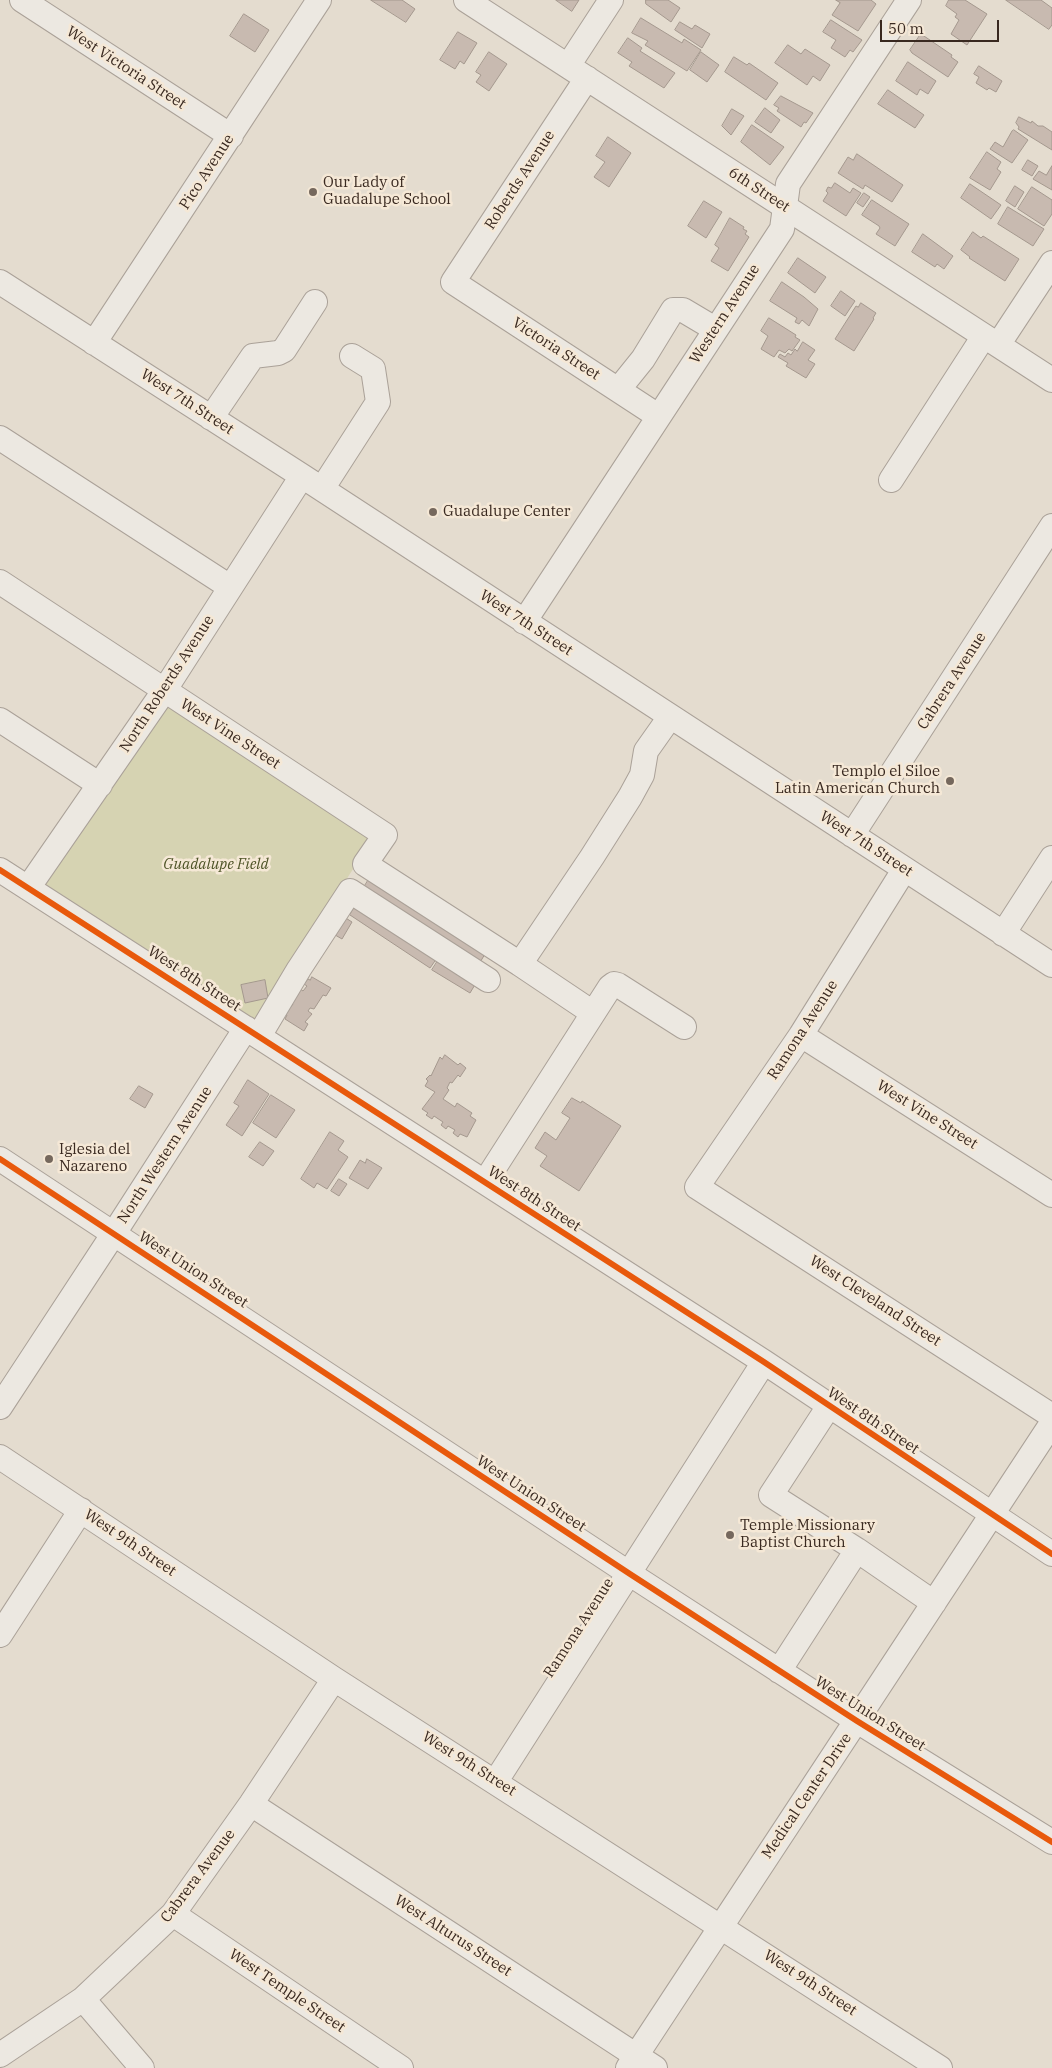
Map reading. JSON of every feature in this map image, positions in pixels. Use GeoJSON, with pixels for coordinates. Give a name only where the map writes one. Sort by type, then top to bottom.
{"type":"FeatureCollection","features":[{"type":"Feature","properties":{"kind":"street","name":"West Victoria Street"},"geometry":{"type":"LineString","coordinates":[[22,0],[230,136]]}},
{"type":"Feature","properties":{"kind":"street","name":"Pico Avenue"},"geometry":{"type":"LineString","coordinates":[[94,343],[319,0]]}},
{"type":"Feature","properties":{"kind":"street","name":"6th Street"},"geometry":{"type":"LineString","coordinates":[[466,0],[1052,380]]}},
{"type":"Feature","properties":{"kind":"street","name":"Roberds Avenue"},"geometry":{"type":"LineString","coordinates":[[453,282],[578,72],[611,0]]}},
{"type":"Feature","properties":{"kind":"street","name":"Western Avenue"},"geometry":{"type":"LineString","coordinates":[[524,622],[782,229],[788,184],[909,0]]}},
{"type":"Feature","properties":{"kind":"street"},"geometry":{"type":"LineString","coordinates":[[891,480],[991,340],[1052,263]]}},
{"type":"Feature","properties":{"kind":"street","name":"West 7th Street"},"geometry":{"type":"LineString","coordinates":[[0,282],[322,489],[1052,966]]}},
{"type":"Feature","properties":{"kind":"street","name":"Victoria Street"},"geometry":{"type":"LineString","coordinates":[[453,282],[658,416]]}},
{"type":"Feature","properties":{"kind":"street"},"geometry":{"type":"LineString","coordinates":[[212,418],[253,356],[278,353],[284,350],[315,302]]}},
{"type":"Feature","properties":{"kind":"street"},"geometry":{"type":"LineString","coordinates":[[618,390],[642,359],[673,310],[683,310],[715,329]]}},
{"type":"Feature","properties":{"kind":"street"},"geometry":{"type":"LineString","coordinates":[[322,489],[378,402],[373,369],[352,356]]}},
{"type":"Feature","properties":{"kind":"street"},"geometry":{"type":"LineString","coordinates":[[0,438],[230,587]]}},
{"type":"Feature","properties":{"kind":"street","name":"North Roberds Avenue"},"geometry":{"type":"LineString","coordinates":[[28,888],[164,691],[302,476]]}},
{"type":"Feature","properties":{"kind":"street","name":"Cabrera Avenue"},"geometry":{"type":"LineString","coordinates":[[852,836],[1052,526]]}},
{"type":"Feature","properties":{"kind":"street","name":"West Vine Street"},"geometry":{"type":"LineString","coordinates":[[0,582],[385,835],[365,864],[520,964]]}},
{"type":"Feature","properties":{"kind":"street"},"geometry":{"type":"LineString","coordinates":[[593,1013],[520,964],[630,797],[642,776],[646,751],[670,717]]}},
{"type":"Feature","properties":{"kind":"street"},"geometry":{"type":"LineString","coordinates":[[0,720],[100,784]]}},
{"type":"Feature","properties":{"kind":"street"},"geometry":{"type":"LineString","coordinates":[[1003,934],[1052,858]]}},
{"type":"Feature","properties":{"kind":"street","name":"West 8th Street"},"geometry":{"type":"LineString","coordinates":[[0,870],[764,1362],[1052,1554]]}},
{"type":"Feature","properties":{"kind":"street","name":"Ramona Avenue"},"geometry":{"type":"LineString","coordinates":[[697,1187],[801,1035],[904,870]]}},
{"type":"Feature","properties":{"kind":"street","name":"North Western Avenue"},"geometry":{"type":"LineString","coordinates":[[0,1407],[115,1233],[252,1032],[299,969],[350,891],[488,980]]}},
{"type":"Feature","properties":{"kind":"street"},"geometry":{"type":"LineString","coordinates":[[486,1182],[610,987],[614,984],[618,985],[684,1027]]}},
{"type":"Feature","properties":{"kind":"street","name":"West Vine Street"},"geometry":{"type":"LineString","coordinates":[[801,1035],[1052,1195]]}},
{"type":"Feature","properties":{"kind":"street","name":"West Union Street"},"geometry":{"type":"LineString","coordinates":[[0,1159],[630,1574],[857,1721],[1052,1842]]}},
{"type":"Feature","properties":{"kind":"street","name":"West Cleveland Street"},"geometry":{"type":"LineString","coordinates":[[697,1187],[1052,1416]]}},
{"type":"Feature","properties":{"kind":"street","name":"Ramona Avenue"},"geometry":{"type":"LineString","coordinates":[[496,1781],[764,1362]]}},
{"type":"Feature","properties":{"kind":"street"},"geometry":{"type":"LineString","coordinates":[[829,1406],[770,1495],[934,1602]]}},
{"type":"Feature","properties":{"kind":"street","name":"Medical Center Drive"},"geometry":{"type":"LineString","coordinates":[[640,2064],[721,1926],[1052,1423]]}},
{"type":"Feature","properties":{"kind":"street","name":"West 9th Street"},"geometry":{"type":"LineString","coordinates":[[0,1457],[334,1679],[496,1781],[940,2068]]}},
{"type":"Feature","properties":{"kind":"street"},"geometry":{"type":"LineString","coordinates":[[0,1635],[81,1510]]}},
{"type":"Feature","properties":{"kind":"street"},"geometry":{"type":"LineString","coordinates":[[779,1670],[857,1550]]}},
{"type":"Feature","properties":{"kind":"street","name":"Cabrera Avenue"},"geometry":{"type":"LineString","coordinates":[[0,2055],[83,1999],[173,1914],[251,1804],[334,1679]]}},
{"type":"Feature","properties":{"kind":"street","name":"West Alturus Street"},"geometry":{"type":"LineString","coordinates":[[251,1804],[640,2064]]}},
{"type":"Feature","properties":{"kind":"street","name":"West Temple Street"},"geometry":{"type":"LineString","coordinates":[[173,1914],[401,2068]]}},
{"type":"Feature","properties":{"kind":"street"},"geometry":{"type":"LineString","coordinates":[[83,1999],[142,2068]]}},
{"type":"Feature","properties":{"kind":"green space","name":"Guadalupe Field"},"geometry":{"type":"Polygon","coordinates":[[[162,702],[373,838],[256,1020],[45,884],[162,702]]]}},
{"type":"Feature","properties":{"kind":"building"},"geometry":{"type":"Polygon","coordinates":[[[371,0],[402,0],[415,9],[406,22],[371,0]]]}},
{"type":"Feature","properties":{"kind":"building"},"geometry":{"type":"Polygon","coordinates":[[[556,0],[579,0],[572,11],[556,0]]]}},
{"type":"Feature","properties":{"kind":"building"},"geometry":{"type":"Polygon","coordinates":[[[646,0],[668,0],[680,8],[671,22],[646,4],[646,0]]]}},
{"type":"Feature","properties":{"kind":"building"},"geometry":{"type":"Polygon","coordinates":[[[836,0],[871,0],[876,4],[858,31],[832,15],[840,3],[836,0]]]}},
{"type":"Feature","properties":{"kind":"building"},"geometry":{"type":"Polygon","coordinates":[[[949,0],[965,0],[987,14],[967,45],[951,34],[959,20],[955,17],[957,14],[946,6],[949,0]]]}},
{"type":"Feature","properties":{"kind":"building"},"geometry":{"type":"Polygon","coordinates":[[[1006,0],[1041,0],[1052,8],[1052,25],[1049,29],[1006,0]]]}},
{"type":"Feature","properties":{"kind":"building"},"geometry":{"type":"Polygon","coordinates":[[[244,14],[269,30],[255,52],[230,36],[244,14]]]}},
{"type":"Feature","properties":{"kind":"building"},"geometry":{"type":"Polygon","coordinates":[[[641,18],[682,43],[684,39],[701,50],[687,71],[645,45],[648,41],[632,33],[641,18]]]}},
{"type":"Feature","properties":{"kind":"building"},"geometry":{"type":"Polygon","coordinates":[[[831,20],[862,40],[853,52],[850,50],[845,57],[831,48],[836,40],[823,32],[831,20]]]}},
{"type":"Feature","properties":{"kind":"building"},"geometry":{"type":"Polygon","coordinates":[[[680,22],[692,29],[695,25],[710,34],[702,48],[675,30],[680,22]]]}},
{"type":"Feature","properties":{"kind":"building"},"geometry":{"type":"Polygon","coordinates":[[[458,32],[477,43],[464,64],[460,61],[455,69],[440,60],[458,32]]]}},
{"type":"Feature","properties":{"kind":"building"},"geometry":{"type":"Polygon","coordinates":[[[921,34],[952,55],[951,57],[958,62],[948,77],[910,50],[921,34]]]}},
{"type":"Feature","properties":{"kind":"building"},"geometry":{"type":"Polygon","coordinates":[[[628,38],[642,48],[640,51],[675,73],[664,88],[629,66],[632,62],[618,53],[628,38]]]}},
{"type":"Feature","properties":{"kind":"building"},"geometry":{"type":"Polygon","coordinates":[[[788,45],[801,54],[805,49],[830,65],[820,81],[813,76],[807,85],[775,63],[788,45]]]}},
{"type":"Feature","properties":{"kind":"building"},"geometry":{"type":"Polygon","coordinates":[[[489,52],[507,64],[489,91],[476,82],[481,75],[476,72],[489,52]]]}},
{"type":"Feature","properties":{"kind":"building"},"geometry":{"type":"Polygon","coordinates":[[[701,52],[719,65],[707,82],[690,70],[701,52]]]}},
{"type":"Feature","properties":{"kind":"building"},"geometry":{"type":"Polygon","coordinates":[[[734,57],[747,65],[749,63],[778,83],[766,100],[725,72],[734,57]]]}},
{"type":"Feature","properties":{"kind":"building"},"geometry":{"type":"Polygon","coordinates":[[[908,62],[936,81],[928,94],[920,89],[917,95],[896,81],[908,62]]]}},
{"type":"Feature","properties":{"kind":"building"},"geometry":{"type":"Polygon","coordinates":[[[979,66],[1002,81],[996,92],[989,88],[987,90],[976,83],[979,77],[974,74],[979,66]]]}},
{"type":"Feature","properties":{"kind":"building"},"geometry":{"type":"Polygon","coordinates":[[[888,90],[924,115],[915,128],[878,104],[888,90]]]}},
{"type":"Feature","properties":{"kind":"building"},"geometry":{"type":"Polygon","coordinates":[[[781,96],[813,113],[801,127],[777,111],[779,108],[774,105],[781,96]]]}},
{"type":"Feature","properties":{"kind":"building"},"geometry":{"type":"Polygon","coordinates":[[[765,108],[780,120],[771,133],[755,122],[765,108]]]}},
{"type":"Feature","properties":{"kind":"building"},"geometry":{"type":"Polygon","coordinates":[[[732,109],[744,116],[731,135],[722,126],[732,109]]]}},
{"type":"Feature","properties":{"kind":"building"},"geometry":{"type":"Polygon","coordinates":[[[1019,117],[1031,123],[1032,121],[1038,126],[1043,126],[1052,132],[1052,150],[1018,129],[1019,127],[1016,123],[1019,117]]]}},
{"type":"Feature","properties":{"kind":"building"},"geometry":{"type":"Polygon","coordinates":[[[752,125],[784,147],[770,165],[741,142],[752,125]]]}},
{"type":"Feature","properties":{"kind":"building"},"geometry":{"type":"Polygon","coordinates":[[[1014,130],[1028,140],[1012,163],[990,149],[995,142],[1003,147],[1014,130]]]}},
{"type":"Feature","properties":{"kind":"building"},"geometry":{"type":"Polygon","coordinates":[[[608,137],[631,153],[609,187],[594,177],[605,162],[596,156],[608,137]]]}},
{"type":"Feature","properties":{"kind":"building"},"geometry":{"type":"Polygon","coordinates":[[[987,152],[1001,162],[997,169],[1001,172],[990,190],[970,178],[987,152]]]}},
{"type":"Feature","properties":{"kind":"building"},"geometry":{"type":"Polygon","coordinates":[[[857,154],[903,185],[892,202],[865,185],[863,189],[838,173],[848,157],[853,160],[857,154]]]}},
{"type":"Feature","properties":{"kind":"building"},"geometry":{"type":"Polygon","coordinates":[[[1028,160],[1038,166],[1032,176],[1022,170],[1028,160]]]}},
{"type":"Feature","properties":{"kind":"building"},"geometry":{"type":"Polygon","coordinates":[[[1052,166],[1052,190],[1033,179],[1039,171],[1046,175],[1052,166]]]}},
{"type":"Feature","properties":{"kind":"building"},"geometry":{"type":"Polygon","coordinates":[[[835,183],[850,193],[853,188],[861,193],[846,216],[823,201],[828,193],[826,191],[828,187],[831,188],[835,183]]]}},
{"type":"Feature","properties":{"kind":"building"},"geometry":{"type":"Polygon","coordinates":[[[970,184],[1001,205],[991,219],[961,198],[970,184]]]}},
{"type":"Feature","properties":{"kind":"building"},"geometry":{"type":"Polygon","coordinates":[[[1015,186],[1024,192],[1015,207],[1006,201],[1015,186]]]}},
{"type":"Feature","properties":{"kind":"building"},"geometry":{"type":"Polygon","coordinates":[[[1032,187],[1052,200],[1052,214],[1044,226],[1018,209],[1032,187]]]}},
{"type":"Feature","properties":{"kind":"building"},"geometry":{"type":"Polygon","coordinates":[[[864,193],[870,197],[863,207],[857,203],[864,193]]]}},
{"type":"Feature","properties":{"kind":"building"},"geometry":{"type":"Polygon","coordinates":[[[872,200],[909,224],[895,246],[876,234],[880,228],[879,226],[862,215],[872,200]]]}},
{"type":"Feature","properties":{"kind":"building"},"geometry":{"type":"Polygon","coordinates":[[[704,201],[722,212],[706,238],[688,226],[704,201]]]}},
{"type":"Feature","properties":{"kind":"building"},"geometry":{"type":"Polygon","coordinates":[[[1008,207],[1044,229],[1033,246],[998,224],[1008,207]]]}},
{"type":"Feature","properties":{"kind":"building"},"geometry":{"type":"Polygon","coordinates":[[[730,218],[744,227],[743,229],[747,231],[745,234],[749,237],[728,271],[711,261],[719,248],[715,245],[730,218]]]}},
{"type":"Feature","properties":{"kind":"building"},"geometry":{"type":"Polygon","coordinates":[[[973,232],[981,238],[983,236],[1019,259],[1005,281],[969,258],[961,250],[973,232]]]}},
{"type":"Feature","properties":{"kind":"building"},"geometry":{"type":"Polygon","coordinates":[[[923,234],[953,256],[944,269],[937,264],[935,267],[912,252],[923,234]]]}},
{"type":"Feature","properties":{"kind":"building"},"geometry":{"type":"Polygon","coordinates":[[[798,258],[826,277],[815,293],[788,273],[798,258]]]}},
{"type":"Feature","properties":{"kind":"building"},"geometry":{"type":"Polygon","coordinates":[[[782,282],[818,309],[809,326],[802,320],[799,324],[795,322],[797,318],[770,301],[782,282]]]}},
{"type":"Feature","properties":{"kind":"building"},"geometry":{"type":"Polygon","coordinates":[[[841,291],[855,301],[845,316],[831,306],[841,291]]]}},
{"type":"Feature","properties":{"kind":"building"},"geometry":{"type":"Polygon","coordinates":[[[861,303],[876,313],[854,351],[835,339],[856,306],[858,307],[861,303]]]}},
{"type":"Feature","properties":{"kind":"building"},"geometry":{"type":"Polygon","coordinates":[[[769,318],[796,335],[795,337],[800,340],[792,351],[789,349],[785,353],[779,350],[774,357],[761,349],[768,336],[761,331],[769,318]]]}},
{"type":"Feature","properties":{"kind":"building"},"geometry":{"type":"Polygon","coordinates":[[[803,342],[815,350],[808,360],[815,364],[806,378],[786,366],[788,363],[778,357],[780,354],[785,357],[788,353],[791,355],[795,349],[797,351],[803,342]]]}},
{"type":"Feature","properties":{"kind":"building"},"geometry":{"type":"Polygon","coordinates":[[[369,879],[485,954],[479,964],[363,889],[369,879]]]}},
{"type":"Feature","properties":{"kind":"building"},"geometry":{"type":"Polygon","coordinates":[[[356,905],[437,958],[430,968],[350,915],[356,905]]]}},
{"type":"Feature","properties":{"kind":"building"},"geometry":{"type":"Polygon","coordinates":[[[341,915],[352,922],[342,939],[330,932],[341,915]]]}},
{"type":"Feature","properties":{"kind":"building"},"geometry":{"type":"Polygon","coordinates":[[[439,959],[476,983],[470,993],[432,970],[439,959]]]}},
{"type":"Feature","properties":{"kind":"building"},"geometry":{"type":"Polygon","coordinates":[[[312,977],[331,988],[326,996],[323,995],[314,1009],[310,1008],[308,1011],[312,1014],[305,1022],[308,1024],[304,1031],[285,1019],[287,1015],[285,1014],[293,1004],[291,1003],[299,988],[303,991],[307,986],[304,984],[312,977]]]}},
{"type":"Feature","properties":{"kind":"building"},"geometry":{"type":"Polygon","coordinates":[[[265,980],[268,998],[245,1003],[241,985],[265,980]]]}},
{"type":"Feature","properties":{"kind":"building"},"geometry":{"type":"Polygon","coordinates":[[[445,1055],[458,1065],[460,1063],[466,1068],[460,1077],[458,1075],[452,1083],[450,1082],[447,1088],[449,1090],[443,1099],[455,1107],[457,1103],[472,1113],[470,1116],[476,1120],[467,1137],[460,1134],[458,1137],[453,1133],[455,1130],[448,1126],[446,1129],[441,1125],[443,1122],[434,1116],[432,1119],[422,1109],[435,1092],[425,1086],[428,1081],[426,1079],[431,1076],[440,1057],[442,1059],[445,1055]]]}},
{"type":"Feature","properties":{"kind":"building"},"geometry":{"type":"Polygon","coordinates":[[[248,1080],[269,1094],[242,1136],[226,1125],[239,1106],[234,1103],[248,1080]]]}},
{"type":"Feature","properties":{"kind":"building"},"geometry":{"type":"Polygon","coordinates":[[[139,1086],[153,1094],[145,1108],[130,1099],[139,1086]]]}},
{"type":"Feature","properties":{"kind":"building"},"geometry":{"type":"Polygon","coordinates":[[[271,1095],[295,1110],[276,1138],[253,1123],[271,1095]]]}},
{"type":"Feature","properties":{"kind":"building"},"geometry":{"type":"Polygon","coordinates":[[[572,1098],[581,1103],[582,1101],[621,1126],[579,1191],[540,1166],[547,1156],[535,1148],[545,1132],[556,1140],[570,1118],[562,1113],[572,1098]]]}},
{"type":"Feature","properties":{"kind":"building"},"geometry":{"type":"Polygon","coordinates":[[[330,1132],[344,1141],[338,1150],[348,1157],[327,1189],[317,1183],[314,1188],[301,1179],[330,1132]]]}},
{"type":"Feature","properties":{"kind":"building"},"geometry":{"type":"Polygon","coordinates":[[[260,1142],[274,1151],[263,1166],[249,1157],[260,1142]]]}},
{"type":"Feature","properties":{"kind":"building"},"geometry":{"type":"Polygon","coordinates":[[[367,1159],[382,1168],[368,1189],[349,1178],[360,1160],[365,1163],[367,1159]]]}},
{"type":"Feature","properties":{"kind":"building"},"geometry":{"type":"Polygon","coordinates":[[[339,1179],[347,1184],[339,1196],[331,1191],[339,1179]]]}},
{"type":"Feature","properties":{"kind":"cycle path"},"geometry":{"type":"LineString","coordinates":[[0,870],[764,1362],[1052,1554]]}},
{"type":"Feature","properties":{"kind":"cycle path"},"geometry":{"type":"LineString","coordinates":[[0,1159],[630,1574],[857,1721],[1052,1842]]}},
{"type":"Feature","properties":{"kind":"place","name":"Our Lady of Guadalupe School"},"geometry":{"type":"Point","coordinates":[313,192]}},
{"type":"Feature","properties":{"kind":"place","name":"Guadalupe Center"},"geometry":{"type":"Point","coordinates":[433,512]}},
{"type":"Feature","properties":{"kind":"place","name":"Templo el Siloe Latin American Church"},"geometry":{"type":"Point","coordinates":[950,781]}},
{"type":"Feature","properties":{"kind":"place","name":"Iglesia del Nazareno"},"geometry":{"type":"Point","coordinates":[49,1159]}},
{"type":"Feature","properties":{"kind":"place","name":"Temple Missionary Baptist Church"},"geometry":{"type":"Point","coordinates":[730,1535]}}]}
